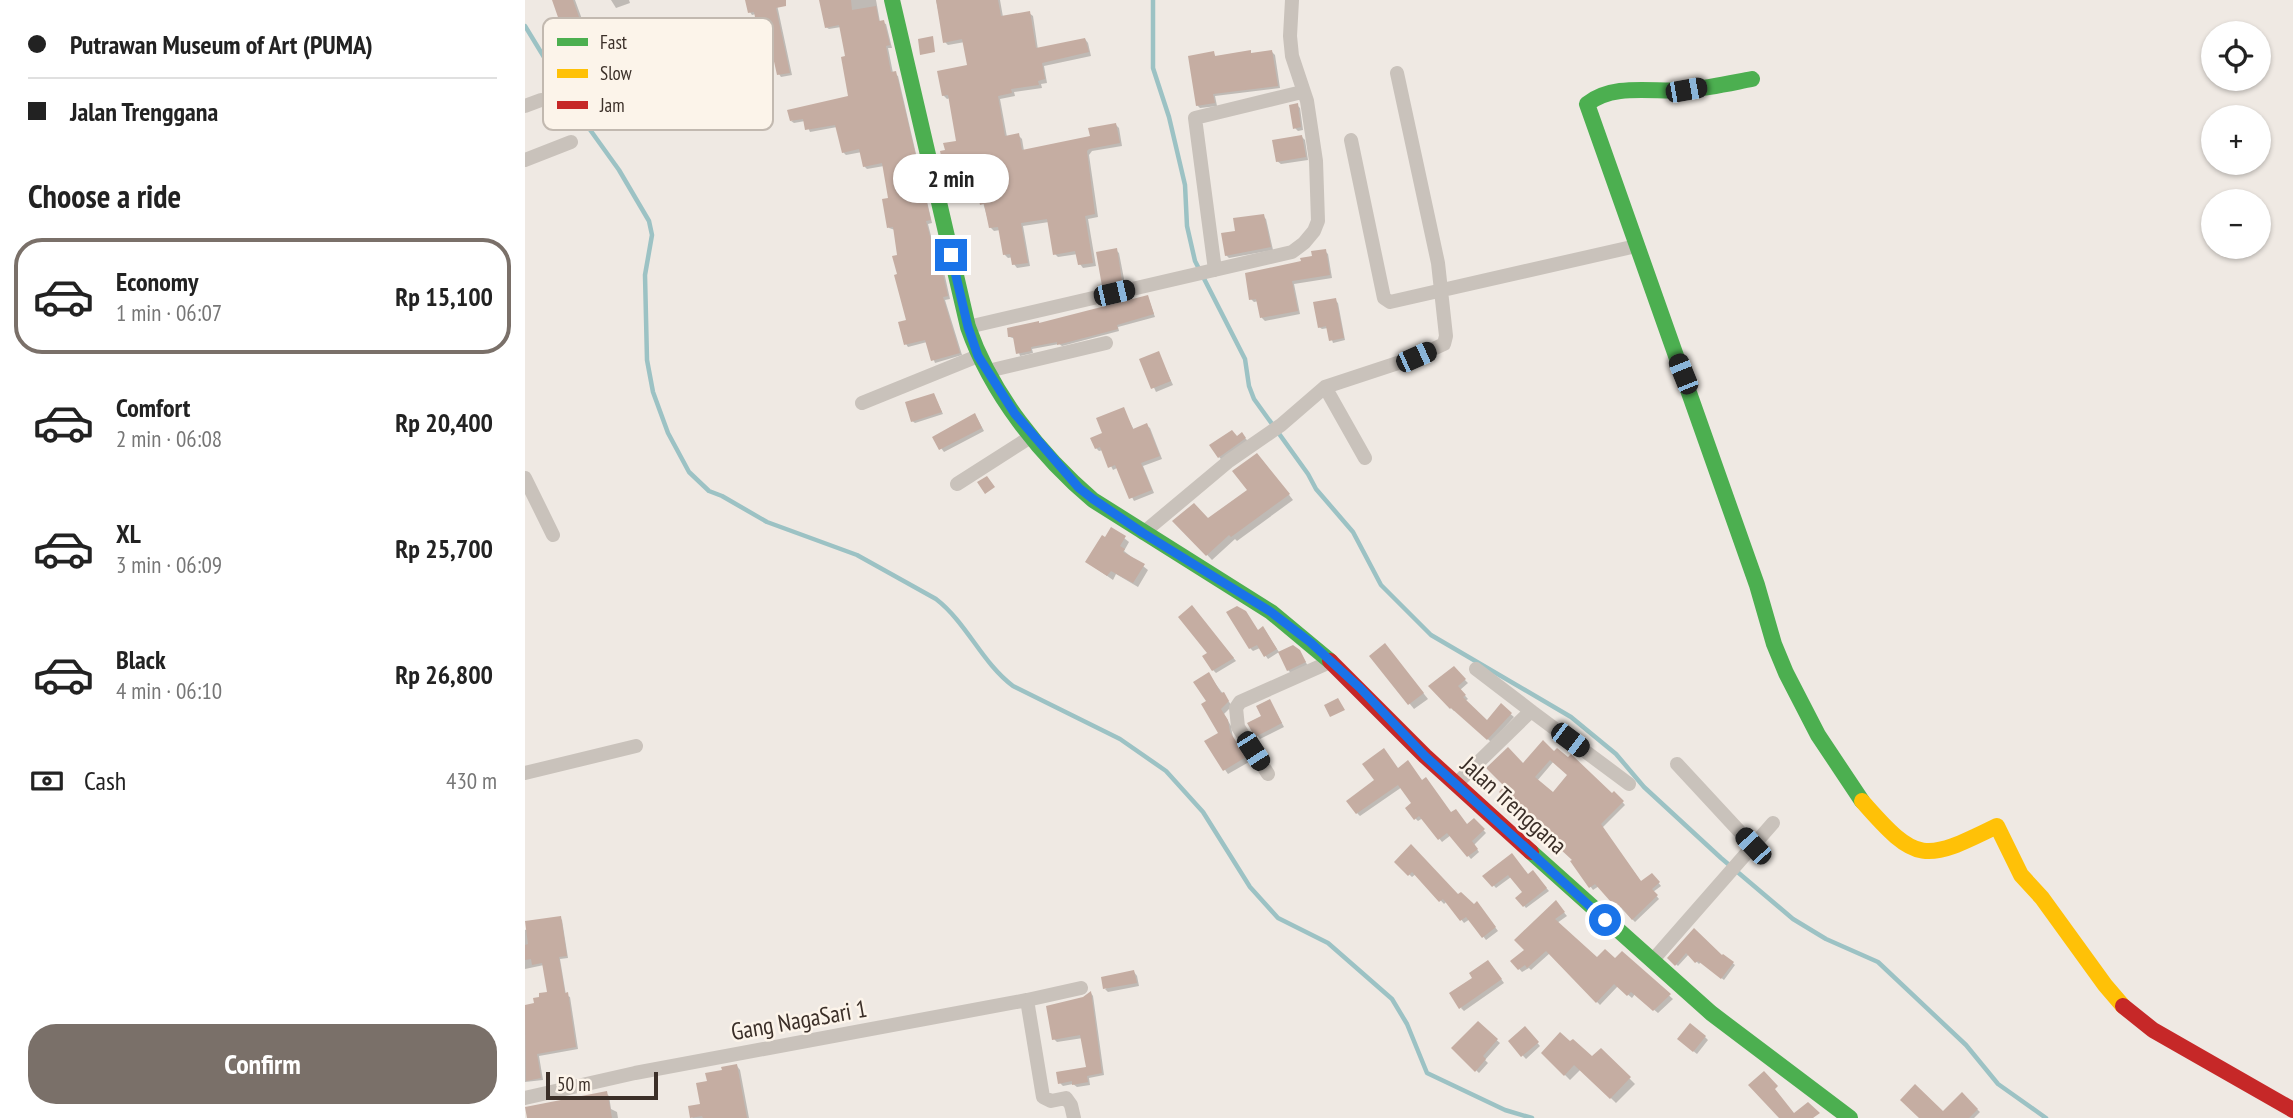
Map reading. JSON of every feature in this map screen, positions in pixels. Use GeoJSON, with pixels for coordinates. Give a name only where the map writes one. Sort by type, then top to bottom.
{"type":"FeatureCollection","features":[{"type":"Feature","properties":{"kind":"main road","name":"Jalan Trenggana"},"geometry":{"type":"LineString","coordinates":[[892,0],[968,327],[978,356],[1032,436],[1093,499],[1271,612],[1332,661],[1425,756],[1652,961],[1725,1024],[1850,1118]]}},
{"type":"Feature","properties":{"kind":"main road"},"geometry":{"type":"LineString","coordinates":[[1752,79],[1686,90],[1630,89],[1588,102],[1636,246],[1757,585],[1777,652],[1819,738],[1835,764],[1890,832],[1904,844],[1918,851],[1941,851],[1997,827],[2021,875],[2042,898],[2105,985],[2126,1009],[2153,1030],[2293,1110]]}},
{"type":"Feature","properties":{"kind":"street"},"geometry":{"type":"LineString","coordinates":[[968,327],[1292,252],[1299,248],[1314,231],[1318,221],[1316,161],[1307,101],[1302,92],[1290,36],[1292,0]]}},
{"type":"Feature","properties":{"kind":"street"},"geometry":{"type":"LineString","coordinates":[[1143,533],[1229,461],[1281,425],[1325,387],[1416,357],[1444,344],[1446,336],[1438,263],[1397,73]]}},
{"type":"Feature","properties":{"kind":"street"},"geometry":{"type":"LineString","coordinates":[[1215,270],[1195,118],[1302,92]]}},
{"type":"Feature","properties":{"kind":"street"},"geometry":{"type":"LineString","coordinates":[[525,106],[541,100]]}},
{"type":"Feature","properties":{"kind":"street"},"geometry":{"type":"LineString","coordinates":[[1351,140],[1384,298],[1390,302],[1636,246]]}},
{"type":"Feature","properties":{"kind":"street"},"geometry":{"type":"LineString","coordinates":[[525,160],[571,142]]}},
{"type":"Feature","properties":{"kind":"street"},"geometry":{"type":"LineString","coordinates":[[988,371],[1106,343]]}},
{"type":"Feature","properties":{"kind":"street"},"geometry":{"type":"LineString","coordinates":[[862,403],[978,356]]}},
{"type":"Feature","properties":{"kind":"street"},"geometry":{"type":"LineString","coordinates":[[1325,387],[1365,458]]}},
{"type":"Feature","properties":{"kind":"street"},"geometry":{"type":"LineString","coordinates":[[957,484],[1032,436]]}},
{"type":"Feature","properties":{"kind":"street"},"geometry":{"type":"LineString","coordinates":[[525,478],[530,502],[553,535]]}},
{"type":"Feature","properties":{"kind":"street"},"geometry":{"type":"LineString","coordinates":[[1268,774],[1238,727],[1236,708],[1240,702],[1332,661]]}},
{"type":"Feature","properties":{"kind":"street"},"geometry":{"type":"LineString","coordinates":[[1476,670],[1629,785]]}},
{"type":"Feature","properties":{"kind":"street"},"geometry":{"type":"LineString","coordinates":[[1456,784],[1531,711]]}},
{"type":"Feature","properties":{"kind":"street"},"geometry":{"type":"LineString","coordinates":[[525,773],[636,746]]}},
{"type":"Feature","properties":{"kind":"street"},"geometry":{"type":"LineString","coordinates":[[1677,764],[1753,846]]}},
{"type":"Feature","properties":{"kind":"street"},"geometry":{"type":"LineString","coordinates":[[1652,961],[1773,823]]}},
{"type":"Feature","properties":{"kind":"street","name":"Gang NagaSari 1"},"geometry":{"type":"LineString","coordinates":[[525,1098],[635,1073],[1081,988]]}},
{"type":"Feature","properties":{"kind":"street"},"geometry":{"type":"LineString","coordinates":[[1027,1000],[1043,1097],[1051,1101],[1066,1098],[1074,1118]]}},
{"type":"Feature","properties":{"kind":"building"},"geometry":{"type":"Polygon","coordinates":[[[552,0],[573,0],[579,17],[558,18],[552,0]]]}},
{"type":"Feature","properties":{"kind":"building"},"geometry":{"type":"Polygon","coordinates":[[[745,0],[786,0],[786,6],[776,8],[790,73],[777,75],[773,57],[773,18],[755,18],[754,12],[748,13],[745,0]]]}},
{"type":"Feature","properties":{"kind":"building"},"geometry":{"type":"Polygon","coordinates":[[[819,0],[851,0],[852,10],[876,6],[879,21],[884,20],[890,45],[886,46],[891,72],[896,71],[931,220],[926,221],[948,296],[943,297],[960,353],[931,361],[925,340],[904,345],[898,322],[906,320],[894,275],[897,274],[892,256],[897,255],[893,227],[887,228],[882,199],[888,198],[882,163],[863,167],[859,149],[842,153],[835,125],[805,130],[803,119],[790,121],[787,110],[848,96],[839,25],[825,28],[819,0]]]}},
{"type":"Feature","properties":{"kind":"building"},"geometry":{"type":"Polygon","coordinates":[[[936,0],[998,0],[1001,16],[1030,11],[1036,48],[1085,38],[1089,52],[1042,63],[1045,79],[1038,81],[1039,85],[1011,89],[1012,93],[998,96],[1005,136],[1019,133],[1022,150],[1090,136],[1088,128],[1116,123],[1120,143],[1087,151],[1095,214],[1085,216],[1093,263],[1078,265],[1075,251],[1053,255],[1047,219],[1021,223],[1028,263],[1012,265],[1010,254],[1003,255],[998,227],[989,228],[984,204],[980,205],[977,189],[949,193],[940,151],[945,150],[943,143],[956,141],[948,95],[942,96],[937,71],[967,65],[962,39],[943,43],[936,0]]]}},
{"type":"Feature","properties":{"kind":"building"},"geometry":{"type":"Polygon","coordinates":[[[933,36],[935,52],[920,55],[918,39],[933,36]]]}},
{"type":"Feature","properties":{"kind":"building"},"geometry":{"type":"Polygon","coordinates":[[[1251,50],[1251,53],[1272,50],[1278,86],[1213,94],[1215,103],[1196,106],[1188,56],[1214,51],[1215,56],[1251,50]]]}},
{"type":"Feature","properties":{"kind":"building"},"geometry":{"type":"Polygon","coordinates":[[[1298,103],[1301,127],[1293,129],[1289,105],[1298,103]]]}},
{"type":"Feature","properties":{"kind":"building"},"geometry":{"type":"Polygon","coordinates":[[[1302,135],[1306,157],[1276,162],[1272,140],[1302,135]]]}},
{"type":"Feature","properties":{"kind":"building"},"geometry":{"type":"Polygon","coordinates":[[[1264,214],[1271,247],[1225,256],[1221,233],[1235,231],[1233,218],[1264,214]]]}},
{"type":"Feature","properties":{"kind":"building"},"geometry":{"type":"Polygon","coordinates":[[[1117,248],[1122,281],[1102,286],[1096,252],[1117,248]]]}},
{"type":"Feature","properties":{"kind":"building"},"geometry":{"type":"Polygon","coordinates":[[[1326,249],[1330,275],[1292,281],[1298,311],[1260,318],[1256,299],[1249,300],[1245,273],[1301,261],[1300,258],[1312,256],[1311,251],[1326,249]]]}},
{"type":"Feature","properties":{"kind":"building"},"geometry":{"type":"Polygon","coordinates":[[[1148,295],[1154,314],[1117,325],[1118,329],[1057,345],[1057,342],[1031,347],[1031,351],[1016,354],[1013,337],[1008,337],[1007,328],[1039,323],[1148,295]]]}},
{"type":"Feature","properties":{"kind":"building"},"geometry":{"type":"Polygon","coordinates":[[[1336,298],[1344,338],[1329,341],[1326,326],[1318,328],[1313,302],[1336,298]]]}},
{"type":"Feature","properties":{"kind":"building"},"geometry":{"type":"Polygon","coordinates":[[[1159,351],[1171,381],[1151,389],[1139,359],[1159,351]]]}},
{"type":"Feature","properties":{"kind":"building"},"geometry":{"type":"Polygon","coordinates":[[[934,393],[942,412],[911,422],[905,402],[934,393]]]}},
{"type":"Feature","properties":{"kind":"building"},"geometry":{"type":"Polygon","coordinates":[[[1124,407],[1133,429],[1147,423],[1160,456],[1141,463],[1152,490],[1129,499],[1115,465],[1108,468],[1100,447],[1095,449],[1090,438],[1102,433],[1096,418],[1124,407]]]}},
{"type":"Feature","properties":{"kind":"building"},"geometry":{"type":"Polygon","coordinates":[[[975,413],[982,428],[939,450],[932,437],[975,413]]]}},
{"type":"Feature","properties":{"kind":"building"},"geometry":{"type":"Polygon","coordinates":[[[1232,430],[1237,436],[1242,432],[1246,438],[1218,458],[1209,445],[1232,430]]]}},
{"type":"Feature","properties":{"kind":"building"},"geometry":{"type":"Polygon","coordinates":[[[1257,453],[1290,494],[1231,537],[1229,535],[1206,556],[1172,521],[1194,503],[1208,518],[1247,490],[1232,471],[1257,453]]]}},
{"type":"Feature","properties":{"kind":"building"},"geometry":{"type":"Polygon","coordinates":[[[987,476],[995,487],[985,494],[977,482],[987,476]]]}},
{"type":"Feature","properties":{"kind":"building"},"geometry":{"type":"Polygon","coordinates":[[[1111,527],[1126,536],[1120,546],[1125,549],[1123,552],[1145,564],[1133,583],[1111,571],[1107,576],[1085,562],[1102,535],[1105,537],[1111,527]]]}},
{"type":"Feature","properties":{"kind":"building"},"geometry":{"type":"Polygon","coordinates":[[[1192,605],[1234,658],[1212,671],[1202,656],[1207,653],[1178,617],[1192,605]]]}},
{"type":"Feature","properties":{"kind":"building"},"geometry":{"type":"Polygon","coordinates":[[[1237,606],[1246,611],[1258,630],[1263,626],[1277,649],[1264,657],[1257,645],[1249,649],[1226,612],[1237,606]]]}},
{"type":"Feature","properties":{"kind":"building"},"geometry":{"type":"Polygon","coordinates":[[[1385,643],[1424,693],[1408,705],[1369,656],[1385,643]]]}},
{"type":"Feature","properties":{"kind":"building"},"geometry":{"type":"Polygon","coordinates":[[[1293,645],[1300,650],[1306,662],[1287,671],[1278,652],[1293,645]]]}},
{"type":"Feature","properties":{"kind":"building"},"geometry":{"type":"Polygon","coordinates":[[[1454,666],[1466,679],[1458,686],[1466,695],[1463,697],[1487,720],[1501,703],[1512,713],[1487,740],[1450,709],[1428,686],[1454,666]]]}},
{"type":"Feature","properties":{"kind":"building"},"geometry":{"type":"Polygon","coordinates":[[[1209,672],[1229,701],[1221,709],[1228,720],[1230,732],[1246,757],[1223,771],[1204,741],[1218,733],[1201,704],[1206,701],[1193,682],[1209,672]]]}},
{"type":"Feature","properties":{"kind":"building"},"geometry":{"type":"Polygon","coordinates":[[[1338,698],[1345,710],[1330,717],[1324,705],[1338,698]]]}},
{"type":"Feature","properties":{"kind":"building"},"geometry":{"type":"Polygon","coordinates":[[[1270,699],[1282,723],[1255,737],[1247,723],[1261,716],[1256,706],[1270,699]]]}},
{"type":"Feature","properties":{"kind":"building"},"geometry":{"type":"Polygon","coordinates":[[[1543,740],[1554,751],[1557,748],[1568,757],[1571,754],[1624,801],[1601,824],[1641,881],[1652,873],[1660,882],[1652,889],[1658,895],[1632,920],[1621,907],[1618,910],[1595,884],[1589,888],[1570,861],[1572,860],[1533,824],[1529,829],[1516,817],[1521,811],[1499,792],[1504,786],[1486,768],[1508,747],[1523,763],[1543,740]],[[1550,760],[1535,777],[1553,792],[1567,775],[1550,760]]]}},
{"type":"Feature","properties":{"kind":"building"},"geometry":{"type":"Polygon","coordinates":[[[1384,748],[1398,768],[1408,760],[1422,780],[1426,777],[1451,812],[1456,809],[1467,824],[1474,818],[1485,829],[1472,841],[1478,849],[1467,857],[1447,833],[1438,840],[1419,816],[1414,820],[1405,808],[1411,803],[1398,785],[1356,814],[1346,801],[1374,780],[1362,764],[1384,748]]]}},
{"type":"Feature","properties":{"kind":"building"},"geometry":{"type":"Polygon","coordinates":[[[1411,844],[1458,894],[1461,892],[1474,904],[1477,901],[1496,927],[1482,938],[1466,917],[1460,921],[1443,899],[1439,902],[1412,872],[1408,876],[1394,862],[1411,844]]]}},
{"type":"Feature","properties":{"kind":"building"},"geometry":{"type":"Polygon","coordinates":[[[1512,853],[1528,874],[1533,870],[1547,888],[1523,907],[1515,898],[1522,892],[1508,875],[1492,887],[1482,876],[1512,853]]]}},
{"type":"Feature","properties":{"kind":"building"},"geometry":{"type":"Polygon","coordinates":[[[1556,900],[1565,912],[1555,919],[1597,957],[1605,949],[1615,958],[1622,951],[1671,994],[1653,1011],[1631,992],[1627,996],[1614,984],[1596,1003],[1546,951],[1527,968],[1525,965],[1518,970],[1510,961],[1524,950],[1514,940],[1556,900]]]}},
{"type":"Feature","properties":{"kind":"building"},"geometry":{"type":"Polygon","coordinates":[[[561,916],[567,956],[559,957],[565,993],[568,992],[576,1047],[537,1054],[541,1078],[526,1081],[525,1005],[534,1003],[533,998],[539,997],[539,993],[547,992],[542,963],[532,965],[531,959],[525,960],[525,945],[528,944],[525,921],[561,916]]]}},
{"type":"Feature","properties":{"kind":"building"},"geometry":{"type":"Polygon","coordinates":[[[1694,928],[1722,955],[1734,962],[1721,979],[1698,961],[1695,963],[1686,953],[1675,966],[1667,958],[1694,928]]]}},
{"type":"Feature","properties":{"kind":"building"},"geometry":{"type":"Polygon","coordinates":[[[1488,960],[1502,979],[1459,1009],[1449,993],[1472,978],[1469,973],[1488,960]]]}},
{"type":"Feature","properties":{"kind":"building"},"geometry":{"type":"Polygon","coordinates":[[[1134,970],[1137,983],[1103,989],[1101,977],[1134,970]]]}},
{"type":"Feature","properties":{"kind":"building"},"geometry":{"type":"Polygon","coordinates":[[[1091,991],[1102,1073],[1087,1076],[1088,1082],[1058,1084],[1056,1072],[1086,1067],[1080,1035],[1052,1040],[1046,1006],[1083,997],[1091,991]]]}},
{"type":"Feature","properties":{"kind":"building"},"geometry":{"type":"Polygon","coordinates":[[[1478,1021],[1498,1039],[1483,1056],[1486,1059],[1475,1072],[1451,1048],[1478,1021]]]}},
{"type":"Feature","properties":{"kind":"building"},"geometry":{"type":"Polygon","coordinates":[[[1690,1023],[1706,1036],[1693,1052],[1677,1039],[1690,1023]]]}},
{"type":"Feature","properties":{"kind":"building"},"geometry":{"type":"Polygon","coordinates":[[[1525,1026],[1539,1042],[1521,1057],[1508,1041],[1525,1026]]]}},
{"type":"Feature","properties":{"kind":"building"},"geometry":{"type":"Polygon","coordinates":[[[1560,1032],[1570,1041],[1573,1039],[1592,1056],[1601,1048],[1631,1077],[1610,1099],[1574,1065],[1564,1076],[1541,1053],[1560,1032]]]}},
{"type":"Feature","properties":{"kind":"building"},"geometry":{"type":"Polygon","coordinates":[[[737,1064],[747,1118],[690,1118],[688,1106],[700,1104],[696,1083],[707,1081],[705,1073],[737,1064]]]}},
{"type":"Feature","properties":{"kind":"building"},"geometry":{"type":"Polygon","coordinates":[[[1764,1071],[1778,1086],[1775,1089],[1794,1113],[1808,1102],[1820,1113],[1813,1118],[1779,1118],[1748,1085],[1764,1071]]]}},
{"type":"Feature","properties":{"kind":"building"},"geometry":{"type":"Polygon","coordinates":[[[1915,1084],[1943,1111],[1962,1092],[1978,1109],[1969,1118],[1919,1118],[1900,1100],[1915,1084]]]}},
{"type":"Feature","properties":{"kind":"building"},"geometry":{"type":"Polygon","coordinates":[[[607,1091],[612,1118],[527,1118],[525,1107],[607,1091]]]}},
{"type":"Feature","properties":{"kind":"waterway"},"geometry":{"type":"LineString","coordinates":[[1153,0],[1153,68],[1169,117],[1185,185],[1187,226],[1195,261],[1245,359],[1254,399],[1316,489],[1353,532],[1381,585],[1431,635],[1571,717],[1616,754],[1644,787],[1721,858],[1793,919],[1826,939],[1878,962],[1966,1045],[1998,1084],[2046,1118]]}},
{"type":"Feature","properties":{"kind":"waterway"},"geometry":{"type":"LineString","coordinates":[[525,26],[543,56]]}},
{"type":"Feature","properties":{"kind":"waterway"},"geometry":{"type":"LineString","coordinates":[[590,130],[619,170],[649,221],[652,235],[645,275],[647,360],[653,392],[668,433],[689,472],[709,491],[767,522],[857,555],[936,599],[957,619],[992,666],[1013,686],[1120,739],[1166,771],[1203,812],[1250,887],[1278,918],[1328,943],[1392,999],[1407,1024],[1427,1073],[1505,1110],[1532,1118]]}},
{"type":"Feature","properties":{"kind":"traffic: fast"},"geometry":{"type":"LineString","coordinates":[[892,0],[968,327],[978,352],[1004,399],[1036,443],[1093,500],[1271,612],[1330,661]]}},
{"type":"Feature","properties":{"kind":"traffic: fast"},"geometry":{"type":"LineString","coordinates":[[1752,79],[1687,90],[1622,91],[1598,97],[1587,104],[1757,585],[1774,644],[1818,735],[1862,801]]}},
{"type":"Feature","properties":{"kind":"traffic: fast"},"geometry":{"type":"LineString","coordinates":[[1531,852],[1711,1013],[1850,1118]]}},
{"type":"Feature","properties":{"kind":"traffic: slow"},"geometry":{"type":"LineString","coordinates":[[1862,801],[1896,837],[1923,851],[1937,851],[1953,846],[1997,826],[2021,875],[2042,898],[2123,1006]]}},
{"type":"Feature","properties":{"kind":"traffic: jam"},"geometry":{"type":"LineString","coordinates":[[1330,661],[1425,756],[1531,852]]}},
{"type":"Feature","properties":{"kind":"traffic: jam"},"geometry":{"type":"LineString","coordinates":[[2123,1006],[2153,1030],[2293,1110]]}},
{"type":"Feature","properties":{"kind":"route"},"geometry":{"type":"LineString","coordinates":[[951,255],[968,327],[978,356],[1015,414],[1079,488],[1143,533],[1271,612],[1310,642],[1360,688],[1425,756],[1605,920]]}}]}
